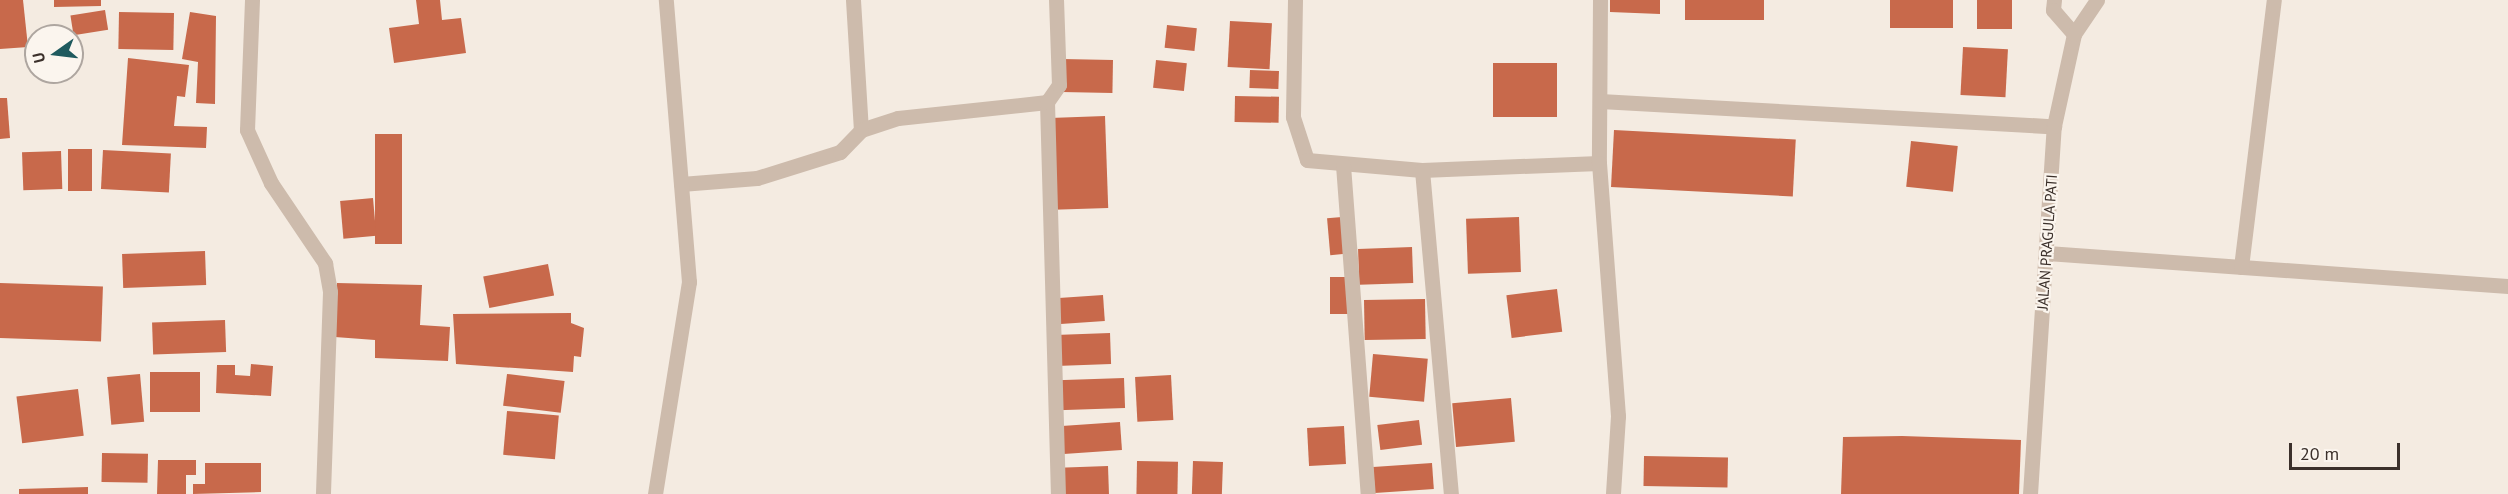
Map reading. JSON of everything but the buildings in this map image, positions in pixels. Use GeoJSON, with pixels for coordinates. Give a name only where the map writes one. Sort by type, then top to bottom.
{"type":"FeatureCollection","features":[{"type":"Feature","properties":{"kind":"street"},"geometry":{"type":"LineString","coordinates":[[252,0],[247,130],[271,183],[325,263],[330,292],[323,494]]}},
{"type":"Feature","properties":{"kind":"street"},"geometry":{"type":"LineString","coordinates":[[655,494],[689,282],[666,0]]}},
{"type":"Feature","properties":{"kind":"street"},"geometry":{"type":"LineString","coordinates":[[853,0],[861,130]]}},
{"type":"Feature","properties":{"kind":"street"},"geometry":{"type":"LineString","coordinates":[[1056,0],[1059,85],[1047,102],[1058,494]]}},
{"type":"Feature","properties":{"kind":"street"},"geometry":{"type":"LineString","coordinates":[[1295,0],[1293,117],[1307,160],[1343,165],[1422,170],[1599,163]]}},
{"type":"Feature","properties":{"kind":"street"},"geometry":{"type":"LineString","coordinates":[[1600,0],[1599,163],[1618,416],[1613,494]]}},
{"type":"Feature","properties":{"kind":"street"},"geometry":{"type":"LineString","coordinates":[[2054,0],[2053,10],[2074,34]]}},
{"type":"Feature","properties":{"kind":"street","name":"JALAN PRAGULA PATI"},"geometry":{"type":"LineString","coordinates":[[2031,494],[2054,126],[2074,34],[2097,0]]}},
{"type":"Feature","properties":{"kind":"street"},"geometry":{"type":"LineString","coordinates":[[2241,267],[2274,0]]}},
{"type":"Feature","properties":{"kind":"street"},"geometry":{"type":"LineString","coordinates":[[1600,101],[2054,126]]}},
{"type":"Feature","properties":{"kind":"street"},"geometry":{"type":"LineString","coordinates":[[681,184],[757,178],[840,152],[861,130],[898,118],[1047,102]]}},
{"type":"Feature","properties":{"kind":"street"},"geometry":{"type":"LineString","coordinates":[[1343,165],[1368,494]]}},
{"type":"Feature","properties":{"kind":"street"},"geometry":{"type":"LineString","coordinates":[[1422,170],[1451,494]]}},
{"type":"Feature","properties":{"kind":"street"},"geometry":{"type":"LineString","coordinates":[[2047,253],[2508,286]]}}]}
